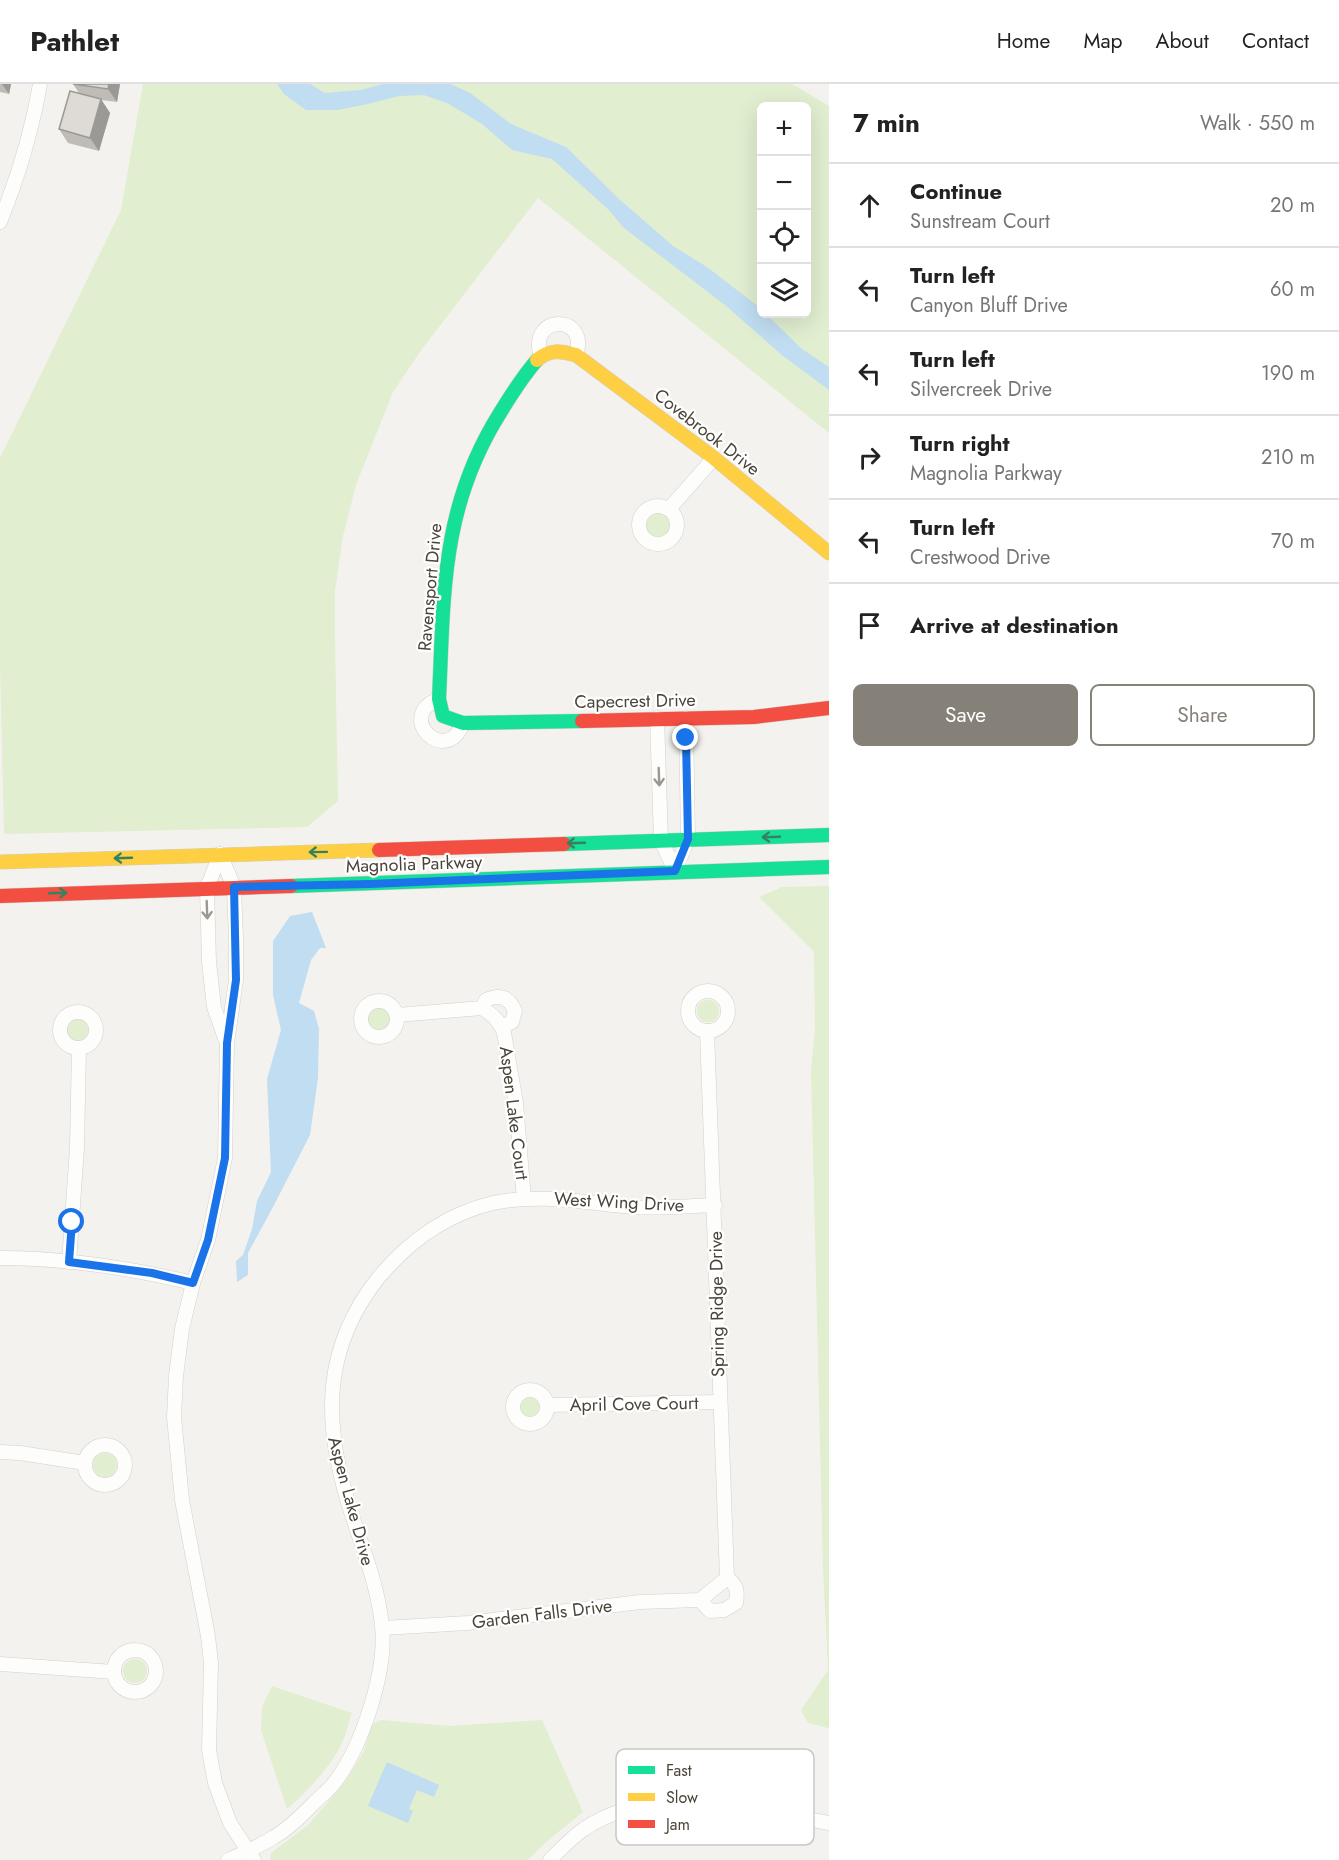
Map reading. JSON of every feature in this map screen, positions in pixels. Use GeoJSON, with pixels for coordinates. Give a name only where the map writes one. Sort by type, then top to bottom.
{"type":"FeatureCollection","features":[{"type":"Feature","properties":{"kind":"main road","name":"Covebrook Drive"},"geometry":{"type":"LineString","coordinates":[[541,356],[557,351],[576,355],[714,458],[829,553]]}},
{"type":"Feature","properties":{"kind":"main road","name":"Ravensport Drive"},"geometry":{"type":"LineString","coordinates":[[443,716],[439,699],[447,568],[453,525],[475,461],[492,428],[541,356]]}},
{"type":"Feature","properties":{"kind":"main road","name":"Capecrest Drive"},"geometry":{"type":"LineString","coordinates":[[443,716],[463,723],[754,717],[829,708]]}},
{"type":"Feature","properties":{"kind":"main road","name":"Magnolia Parkway"},"geometry":{"type":"LineString","coordinates":[[0,862],[829,835]]}},
{"type":"Feature","properties":{"kind":"main road","name":"Magnolia Parkway"},"geometry":{"type":"LineString","coordinates":[[0,896],[829,867]]}},
{"type":"Feature","properties":{"kind":"street"},"geometry":{"type":"LineString","coordinates":[[0,222],[30,133],[40,84]]}},
{"type":"Feature","properties":{"kind":"street"},"geometry":{"type":"LineString","coordinates":[[541,356],[538,347],[539,337],[553,324],[563,324],[572,328],[578,336],[579,346],[576,355]]}},
{"type":"Feature","properties":{"kind":"street"},"geometry":{"type":"LineString","coordinates":[[669,509],[714,458]]}},
{"type":"Feature","properties":{"kind":"street"},"geometry":{"type":"LineString","coordinates":[[439,699],[424,709],[421,718],[422,727],[427,735],[435,740],[444,741],[460,732],[463,723]]}},
{"type":"Feature","properties":{"kind":"street"},"geometry":{"type":"LineString","coordinates":[[657,718],[661,840],[675,871]]}},
{"type":"Feature","properties":{"kind":"street"},"geometry":{"type":"LineString","coordinates":[[675,871],[688,839],[686,718]]}},
{"type":"Feature","properties":{"kind":"street"},"geometry":{"type":"LineString","coordinates":[[220,854],[234,887],[236,980],[227,1043],[225,1158],[208,1240],[193,1283],[182,1329],[174,1417],[182,1500],[211,1663],[209,1750],[215,1783],[230,1823],[251,1856]]}},
{"type":"Feature","properties":{"kind":"street"},"geometry":{"type":"LineString","coordinates":[[220,854],[207,888],[209,962],[214,1007],[227,1043]]}},
{"type":"Feature","properties":{"kind":"street","name":"Aspen Lake Court"},"geometry":{"type":"LineString","coordinates":[[482,1008],[486,1000],[492,997],[501,996],[507,999],[515,1011],[512,1022],[502,1027]]}},
{"type":"Feature","properties":{"kind":"street","name":"Aspen Lake Court"},"geometry":{"type":"LineString","coordinates":[[397,1015],[482,1008],[492,1014],[502,1027],[516,1103],[524,1199]]}},
{"type":"Feature","properties":{"kind":"street","name":"Spring Ridge Drive"},"geometry":{"type":"LineString","coordinates":[[707,1031],[727,1578]]}},
{"type":"Feature","properties":{"kind":"street"},"geometry":{"type":"LineString","coordinates":[[69,1262],[77,1148],[79,1048]]}},
{"type":"Feature","properties":{"kind":"street","name":"West Wing Drive"},"geometry":{"type":"LineString","coordinates":[[524,1199],[556,1199],[636,1207],[715,1205]]}},
{"type":"Feature","properties":{"kind":"street","name":"Aspen Lake Drive"},"geometry":{"type":"LineString","coordinates":[[228,1860],[251,1856],[307,1810],[335,1782],[353,1752],[371,1707],[378,1681],[383,1628],[376,1591],[348,1504],[332,1429],[331,1395],[335,1366],[343,1338],[354,1314],[372,1286],[390,1264],[414,1241],[442,1222],[475,1208],[524,1199]]}},
{"type":"Feature","properties":{"kind":"street"},"geometry":{"type":"LineString","coordinates":[[0,1258],[69,1262],[152,1273],[193,1283]]}},
{"type":"Feature","properties":{"kind":"street","name":"April Cove Court"},"geometry":{"type":"LineString","coordinates":[[548,1405],[720,1402]]}},
{"type":"Feature","properties":{"kind":"street"},"geometry":{"type":"LineString","coordinates":[[0,1452],[85,1463]]}},
{"type":"Feature","properties":{"kind":"street"},"geometry":{"type":"LineString","coordinates":[[700,1600],[727,1578]]}},
{"type":"Feature","properties":{"kind":"street","name":"Garden Falls Drive"},"geometry":{"type":"LineString","coordinates":[[383,1628],[479,1622],[640,1602],[700,1600],[711,1611],[724,1610],[736,1603],[737,1590],[727,1578]]}},
{"type":"Feature","properties":{"kind":"street"},"geometry":{"type":"LineString","coordinates":[[0,1664],[114,1672]]}},
{"type":"Feature","properties":{"kind":"street"},"geometry":{"type":"LineString","coordinates":[[550,1860],[584,1829],[616,1813]]}},
{"type":"Feature","properties":{"kind":"street"},"geometry":{"type":"LineString","coordinates":[[814,1820],[829,1823]]}},
{"type":"Feature","properties":{"kind":"green space"},"geometry":{"type":"Polygon","coordinates":[[[143,84],[792,84],[829,106],[829,433],[538,198],[422,349],[393,392],[356,485],[343,536],[335,591],[338,801],[307,827],[4,834],[0,663],[0,458],[121,210],[143,84]]]}},
{"type":"Feature","properties":{"kind":"green space"},"geometry":{"type":"Polygon","coordinates":[[[661,508],[673,513],[678,525],[673,537],[661,542],[649,537],[644,525],[649,513],[661,508]]]}},
{"type":"Feature","properties":{"kind":"green space"},"geometry":{"type":"Polygon","coordinates":[[[829,886],[828,1728],[808,1723],[801,1710],[828,1670],[823,1569],[811,1070],[815,1029],[814,952],[759,897],[782,887],[829,886]]]}},
{"type":"Feature","properties":{"kind":"green space"},"geometry":{"type":"Polygon","coordinates":[[[708,1000],[716,1003],[719,1011],[716,1019],[708,1022],[700,1019],[697,1011],[700,1003],[708,1000]]]}},
{"type":"Feature","properties":{"kind":"green space"},"geometry":{"type":"Polygon","coordinates":[[[379,1007],[387,1011],[391,1019],[387,1027],[379,1031],[371,1027],[367,1019],[371,1011],[379,1007]]]}},
{"type":"Feature","properties":{"kind":"green space"},"geometry":{"type":"Polygon","coordinates":[[[77,1019],[85,1022],[88,1030],[85,1038],[77,1041],[69,1038],[66,1030],[69,1022],[77,1019]]]}},
{"type":"Feature","properties":{"kind":"green space"},"geometry":{"type":"Polygon","coordinates":[[[530,1396],[538,1399],[541,1407],[538,1415],[530,1418],[522,1415],[519,1407],[522,1399],[530,1396]]]}},
{"type":"Feature","properties":{"kind":"green space"},"geometry":{"type":"Polygon","coordinates":[[[105,1453],[113,1457],[117,1465],[113,1473],[105,1477],[97,1473],[93,1465],[97,1457],[105,1453]]]}},
{"type":"Feature","properties":{"kind":"green space"},"geometry":{"type":"Polygon","coordinates":[[[135,1659],[143,1663],[147,1671],[143,1679],[135,1683],[127,1679],[123,1671],[127,1663],[135,1659]]]}},
{"type":"Feature","properties":{"kind":"green space"},"geometry":{"type":"Polygon","coordinates":[[[272,1686],[352,1713],[339,1749],[328,1766],[287,1809],[261,1730],[262,1707],[272,1686]]]}},
{"type":"Feature","properties":{"kind":"green space"},"geometry":{"type":"Polygon","coordinates":[[[382,1720],[450,1726],[542,1720],[583,1812],[528,1860],[270,1860],[271,1853],[308,1825],[345,1782],[364,1751],[372,1724],[382,1720]]]}},
{"type":"Feature","properties":{"kind":"water"},"geometry":{"type":"Polygon","coordinates":[[[277,84],[310,84],[325,93],[360,90],[384,84],[450,84],[470,93],[511,124],[566,147],[619,199],[673,246],[707,267],[757,305],[757,318],[770,318],[802,349],[829,367],[829,390],[783,356],[725,305],[624,228],[609,210],[552,159],[512,150],[482,124],[449,104],[424,95],[399,96],[338,110],[306,110],[284,94],[277,84]]]}},
{"type":"Feature","properties":{"kind":"water"},"geometry":{"type":"Polygon","coordinates":[[[312,912],[326,948],[320,948],[311,960],[299,1003],[314,1011],[319,1029],[318,1078],[310,1135],[248,1253],[248,1275],[237,1282],[236,1261],[243,1255],[252,1229],[257,1201],[271,1172],[267,1079],[281,1030],[273,995],[273,941],[290,916],[312,912]]]}},
{"type":"Feature","properties":{"kind":"water"},"geometry":{"type":"Polygon","coordinates":[[[387,1762],[439,1785],[434,1797],[417,1790],[409,1809],[413,1811],[408,1823],[368,1806],[387,1762]]]}},
{"type":"Feature","properties":{"kind":"building"},"geometry":{"type":"Polygon","coordinates":[[[73,84],[109,84],[108,89],[73,84]]]}},
{"type":"Feature","properties":{"kind":"building"},"geometry":{"type":"Polygon","coordinates":[[[70,91],[101,99],[90,138],[59,129],[70,91]]]}},
{"type":"Feature","properties":{"kind":"traffic: fast"},"geometry":{"type":"LineString","coordinates":[[537,360],[508,399],[481,448],[466,482],[449,551],[442,622],[439,699],[443,716],[463,723],[582,721]]}},
{"type":"Feature","properties":{"kind":"traffic: fast"},"geometry":{"type":"LineString","coordinates":[[564,844],[829,835]]}},
{"type":"Feature","properties":{"kind":"traffic: fast"},"geometry":{"type":"LineString","coordinates":[[291,886],[829,867]]}},
{"type":"Feature","properties":{"kind":"traffic: slow"},"geometry":{"type":"LineString","coordinates":[[537,360],[546,354],[555,352],[576,355],[714,458],[829,553]]}},
{"type":"Feature","properties":{"kind":"traffic: slow"},"geometry":{"type":"LineString","coordinates":[[0,862],[379,850]]}},
{"type":"Feature","properties":{"kind":"traffic: jam"},"geometry":{"type":"LineString","coordinates":[[582,721],[754,717],[829,708]]}},
{"type":"Feature","properties":{"kind":"traffic: jam"},"geometry":{"type":"LineString","coordinates":[[379,850],[564,844]]}},
{"type":"Feature","properties":{"kind":"traffic: jam"},"geometry":{"type":"LineString","coordinates":[[0,896],[291,886]]}},
{"type":"Feature","properties":{"kind":"route"},"geometry":{"type":"LineString","coordinates":[[72,1222],[69,1262],[152,1273],[193,1283],[208,1240],[225,1158],[227,1043],[236,980],[234,887],[370,884],[675,871],[688,839],[686,738]]}}]}
